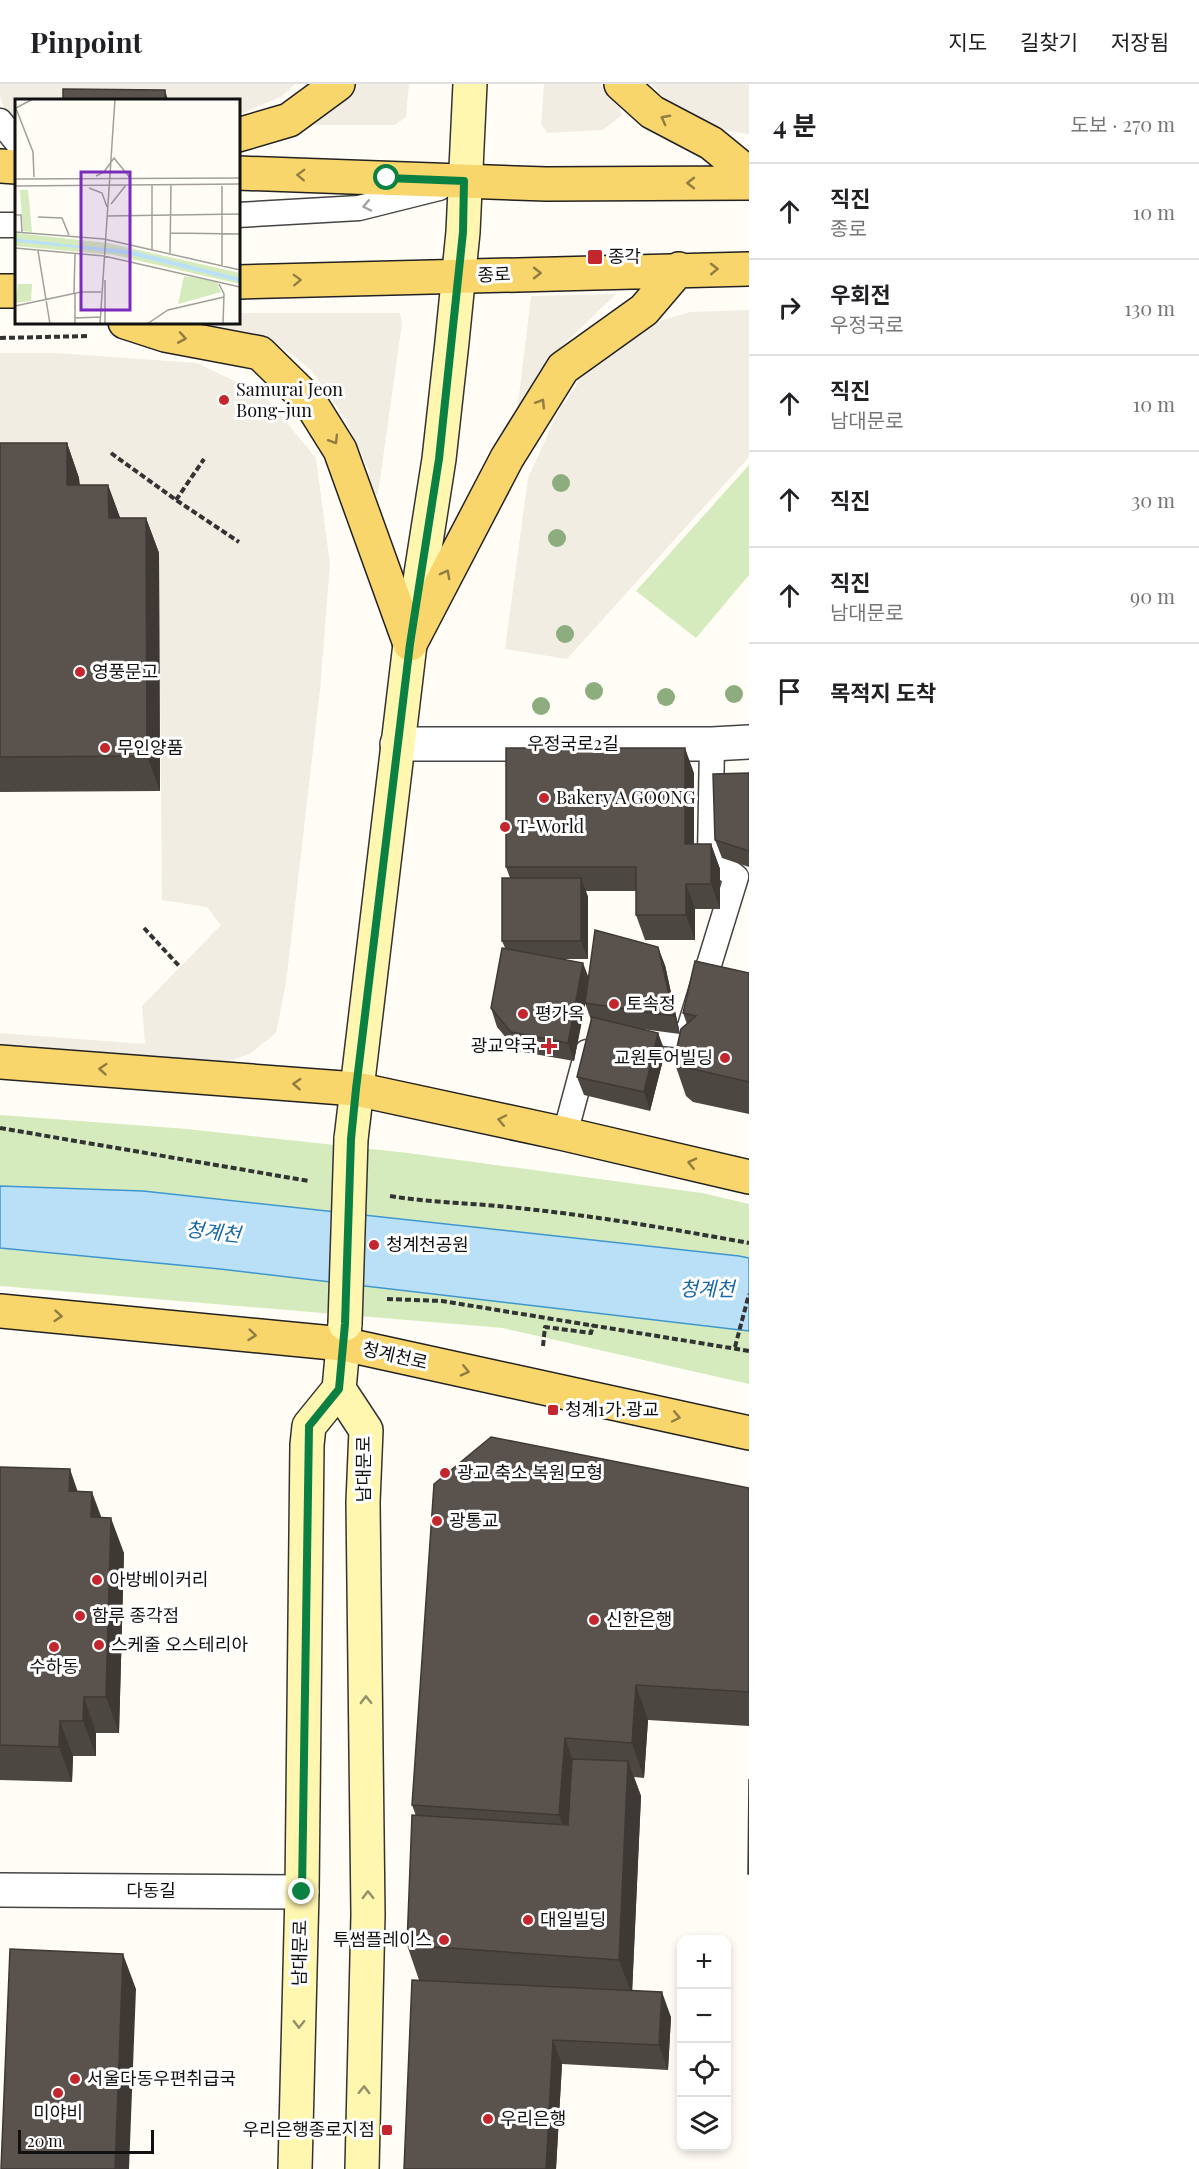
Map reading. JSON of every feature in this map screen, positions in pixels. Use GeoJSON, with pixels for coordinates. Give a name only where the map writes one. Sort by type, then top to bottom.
{"type":"FeatureCollection","features":[{"type":"Feature","properties":{"kind":"main road"},"geometry":{"type":"LineString","coordinates":[[240,134],[289,120],[338,84]]}},
{"type":"Feature","properties":{"kind":"main road"},"geometry":{"type":"LineString","coordinates":[[339,1389],[344,1334],[351,1139],[356,1089],[410,644],[439,459],[463,232],[470,84]]}},
{"type":"Feature","properties":{"kind":"main road"},"geometry":{"type":"LineString","coordinates":[[621,84],[652,112],[711,143],[749,174]]}},
{"type":"Feature","properties":{"kind":"main road"},"geometry":{"type":"LineString","coordinates":[[240,173],[546,184],[749,183]]}},
{"type":"Feature","properties":{"kind":"main road","name":"종로"},"geometry":{"type":"LineString","coordinates":[[240,282],[749,269]]}},
{"type":"Feature","properties":{"kind":"main road"},"geometry":{"type":"LineString","coordinates":[[410,644],[507,458],[563,368],[644,310],[679,270]]}},
{"type":"Feature","properties":{"kind":"main road"},"geometry":{"type":"LineString","coordinates":[[131,324],[165,335],[261,353],[310,402],[340,450],[410,644]]}},
{"type":"Feature","properties":{"kind":"main road"},"geometry":{"type":"LineString","coordinates":[[0,1062],[356,1089],[566,1134],[749,1177]]}},
{"type":"Feature","properties":{"kind":"main road","name":"청계천로"},"geometry":{"type":"LineString","coordinates":[[0,1311],[344,1334],[749,1433]]}},
{"type":"Feature","properties":{"kind":"main road","name":"남대문로"},"geometry":{"type":"LineString","coordinates":[[295,2169],[309,1426],[339,1389],[366,1430],[363,1502],[368,1915],[362,2169]]}},
{"type":"Feature","properties":{"kind":"street","name":"우정국로2길"},"geometry":{"type":"LineString","coordinates":[[397,744],[749,742]]}},
{"type":"Feature","properties":{"kind":"street","name":"다동길"},"geometry":{"type":"LineString","coordinates":[[0,1890],[302,1892]]}},
{"type":"Feature","properties":{"kind":"lane"},"geometry":{"type":"LineString","coordinates":[[0,121],[15,140]]}},
{"type":"Feature","properties":{"kind":"lane"},"geometry":{"type":"LineString","coordinates":[[240,215],[364,207],[464,181]]}},
{"type":"Feature","properties":{"kind":"lane"},"geometry":{"type":"LineString","coordinates":[[566,1134],[600,1027],[687,1036],[736,877],[710,857],[712,744]]}},
{"type":"Feature","properties":{"kind":"path"},"geometry":{"type":"LineString","coordinates":[[0,338],[94,336]]}},
{"type":"Feature","properties":{"kind":"path"},"geometry":{"type":"LineString","coordinates":[[111,453],[239,542]]}},
{"type":"Feature","properties":{"kind":"path"},"geometry":{"type":"LineString","coordinates":[[176,500],[204,459]]}},
{"type":"Feature","properties":{"kind":"path"},"geometry":{"type":"LineString","coordinates":[[144,928],[180,967]]}},
{"type":"Feature","properties":{"kind":"path"},"geometry":{"type":"LineString","coordinates":[[735,1347],[749,1294]]}},
{"type":"Feature","properties":{"kind":"path"},"geometry":{"type":"LineString","coordinates":[[543,1352],[545,1327],[591,1333],[593,1324]]}},
{"type":"Feature","properties":{"kind":"green space"},"geometry":{"type":"Polygon","coordinates":[[[749,465],[749,575],[696,638],[636,591],[749,465]]]}},
{"type":"Feature","properties":{"kind":"green space","name":"청계천공원"},"geometry":{"type":"Polygon","coordinates":[[[0,1115],[187,1129],[408,1153],[702,1193],[749,1204],[749,1384],[503,1328],[0,1286],[0,1115]]]}},
{"type":"Feature","properties":{"kind":"shaded area"},"geometry":{"type":"Polygon","coordinates":[[[0,84],[295,84],[282,96],[240,115],[240,99],[15,99],[15,133],[13,133],[0,96],[0,84]]]}},
{"type":"Feature","properties":{"kind":"shaded area"},"geometry":{"type":"Polygon","coordinates":[[[351,84],[409,84],[406,117],[395,125],[314,125],[307,116],[351,84]]]}},
{"type":"Feature","properties":{"kind":"shaded area"},"geometry":{"type":"Polygon","coordinates":[[[544,84],[600,84],[617,100],[622,115],[603,130],[547,133],[541,124],[544,84]]]}},
{"type":"Feature","properties":{"kind":"shaded area"},"geometry":{"type":"Polygon","coordinates":[[[652,84],[749,84],[749,134],[722,130],[697,120],[662,96],[652,84]]]}},
{"type":"Feature","properties":{"kind":"shaded area"},"geometry":{"type":"Polygon","coordinates":[[[616,294],[558,350],[529,399],[522,407],[518,404],[531,296],[616,294]]]}},
{"type":"Feature","properties":{"kind":"shaded area"},"geometry":{"type":"Polygon","coordinates":[[[749,310],[749,457],[567,659],[505,649],[528,478],[557,414],[594,359],[636,328],[690,312],[749,310]]]}},
{"type":"Feature","properties":{"kind":"shaded area"},"geometry":{"type":"Polygon","coordinates":[[[240,313],[400,313],[402,323],[378,494],[372,497],[369,471],[346,420],[311,370],[283,348],[214,324],[240,324],[240,313]]]}},
{"type":"Feature","properties":{"kind":"shaded area"},"geometry":{"type":"Polygon","coordinates":[[[0,353],[56,353],[197,363],[264,395],[316,458],[330,564],[320,690],[286,983],[276,1033],[250,1054],[199,1071],[0,1053],[0,1033],[145,1044],[142,1006],[221,925],[207,907],[162,900],[159,553],[0,478],[0,353]]]}},
{"type":"Feature","properties":{"kind":"water","name":"청계천"},"geometry":{"type":"Polygon","coordinates":[[[0,1186],[143,1191],[739,1256],[749,1258],[749,1331],[220,1269],[0,1248],[0,1186]]]}},
{"type":"Feature","properties":{"kind":"building"},"geometry":{"type":"Polygon","coordinates":[[[63,89],[165,90],[165,99],[63,99],[63,89]]]}},
{"type":"Feature","properties":{"kind":"building","name":"영풍문고"},"geometry":{"type":"Polygon","coordinates":[[[0,443],[67,443],[67,485],[108,485],[109,518],[146,518],[147,756],[0,757],[0,443]]]}},
{"type":"Feature","properties":{"kind":"building"},"geometry":{"type":"Polygon","coordinates":[[[506,748],[685,748],[685,844],[711,844],[711,884],[686,884],[686,915],[636,915],[636,867],[506,867],[506,748]]]}},
{"type":"Feature","properties":{"kind":"building"},"geometry":{"type":"Polygon","coordinates":[[[749,773],[749,851],[715,840],[713,774],[749,773]]]}},
{"type":"Feature","properties":{"kind":"building"},"geometry":{"type":"Polygon","coordinates":[[[502,878],[581,878],[581,941],[502,941],[502,878]]]}},
{"type":"Feature","properties":{"kind":"building"},"geometry":{"type":"Polygon","coordinates":[[[595,930],[658,947],[674,1016],[585,1003],[595,930]]]}},
{"type":"Feature","properties":{"kind":"building"},"geometry":{"type":"Polygon","coordinates":[[[502,948],[583,963],[568,1043],[511,1032],[491,1008],[502,948]]]}},
{"type":"Feature","properties":{"kind":"building"},"geometry":{"type":"Polygon","coordinates":[[[695,961],[749,973],[749,1082],[680,1066],[674,1061],[681,1029],[696,1016],[683,1013],[695,961]]]}},
{"type":"Feature","properties":{"kind":"building"},"geometry":{"type":"Polygon","coordinates":[[[592,1017],[658,1033],[644,1092],[577,1077],[592,1017]]]}},
{"type":"Feature","properties":{"kind":"building","name":"신한은행"},"geometry":{"type":"Polygon","coordinates":[[[491,1437],[749,1488],[749,1692],[636,1685],[632,1743],[565,1738],[559,1815],[412,1805],[434,1484],[491,1437]]]}},
{"type":"Feature","properties":{"kind":"building"},"geometry":{"type":"Polygon","coordinates":[[[0,1467],[70,1469],[69,1491],[92,1492],[91,1517],[111,1518],[106,1697],[84,1697],[83,1721],[60,1721],[59,1747],[0,1745],[0,1467]]]}},
{"type":"Feature","properties":{"kind":"building","name":"대일빌딩"},"geometry":{"type":"Polygon","coordinates":[[[572,1759],[628,1761],[619,1960],[407,1945],[412,1815],[568,1825],[572,1759]]]}},
{"type":"Feature","properties":{"kind":"building"},"geometry":{"type":"Polygon","coordinates":[[[749,1779],[749,1874],[748,1874],[749,1779]]]}},
{"type":"Feature","properties":{"kind":"building","name":"서울다동우편취급국"},"geometry":{"type":"Polygon","coordinates":[[[10,1949],[123,1954],[115,2169],[1,2169],[10,1949]]]}},
{"type":"Feature","properties":{"kind":"building","name":"우리은행"},"geometry":{"type":"Polygon","coordinates":[[[412,1980],[662,1992],[659,2045],[553,2040],[546,2169],[404,2169],[412,1980]]]}},
{"type":"Feature","properties":{"kind":"place","name":"종각"},"geometry":{"type":"Point","coordinates":[595,257]}},
{"type":"Feature","properties":{"kind":"place","name":"Samurai Jeon Bong-jun"},"geometry":{"type":"Point","coordinates":[224,400]}},
{"type":"Feature","properties":{"kind":"place","name":"영풍문고"},"geometry":{"type":"Point","coordinates":[80,672]}},
{"type":"Feature","properties":{"kind":"place","name":"무인양품"},"geometry":{"type":"Point","coordinates":[105,748]}},
{"type":"Feature","properties":{"kind":"place","name":"Bakery A GOONG"},"geometry":{"type":"Point","coordinates":[544,798]}},
{"type":"Feature","properties":{"kind":"place","name":"T-World"},"geometry":{"type":"Point","coordinates":[505,827]}},
{"type":"Feature","properties":{"kind":"place","name":"토속정"},"geometry":{"type":"Point","coordinates":[614,1004]}},
{"type":"Feature","properties":{"kind":"place","name":"평가옥"},"geometry":{"type":"Point","coordinates":[523,1014]}},
{"type":"Feature","properties":{"kind":"place","name":"광교약국"},"geometry":{"type":"Point","coordinates":[549,1046]}},
{"type":"Feature","properties":{"kind":"place","name":"교원투어빌딩"},"geometry":{"type":"Point","coordinates":[725,1058]}},
{"type":"Feature","properties":{"kind":"place","name":"청계천공원"},"geometry":{"type":"Point","coordinates":[374,1245]}},
{"type":"Feature","properties":{"kind":"place","name":"청계1가.광교"},"geometry":{"type":"Point","coordinates":[553,1410]}},
{"type":"Feature","properties":{"kind":"place","name":"광교 축소 복원 모형"},"geometry":{"type":"Point","coordinates":[445,1473]}},
{"type":"Feature","properties":{"kind":"place","name":"광통교"},"geometry":{"type":"Point","coordinates":[437,1521]}},
{"type":"Feature","properties":{"kind":"place","name":"아방베이커리"},"geometry":{"type":"Point","coordinates":[97,1580]}},
{"type":"Feature","properties":{"kind":"place","name":"함루 종각점"},"geometry":{"type":"Point","coordinates":[80,1616]}},
{"type":"Feature","properties":{"kind":"place","name":"신한은행"},"geometry":{"type":"Point","coordinates":[594,1620]}},
{"type":"Feature","properties":{"kind":"place","name":"스케줄 오스테리아"},"geometry":{"type":"Point","coordinates":[99,1645]}},
{"type":"Feature","properties":{"kind":"place","name":"수하동"},"geometry":{"type":"Point","coordinates":[54,1647]}},
{"type":"Feature","properties":{"kind":"place","name":"대일빌딩"},"geometry":{"type":"Point","coordinates":[528,1920]}},
{"type":"Feature","properties":{"kind":"place","name":"투썸플레이스"},"geometry":{"type":"Point","coordinates":[444,1940]}},
{"type":"Feature","properties":{"kind":"place","name":"서울다동우편취급국"},"geometry":{"type":"Point","coordinates":[75,2079]}},
{"type":"Feature","properties":{"kind":"place","name":"미야비"},"geometry":{"type":"Point","coordinates":[58,2093]}},
{"type":"Feature","properties":{"kind":"place","name":"우리은행"},"geometry":{"type":"Point","coordinates":[488,2119]}},
{"type":"Feature","properties":{"kind":"place","name":"우리은행종로지점"},"geometry":{"type":"Point","coordinates":[387,2130]}},
{"type":"Feature","properties":{"kind":"route"},"geometry":{"type":"LineString","coordinates":[[302,1892],[307,1445],[309,1426],[339,1389],[345,1324],[351,1139],[356,1089],[410,644],[439,459],[463,232],[464,181],[387,178]]}}]}
